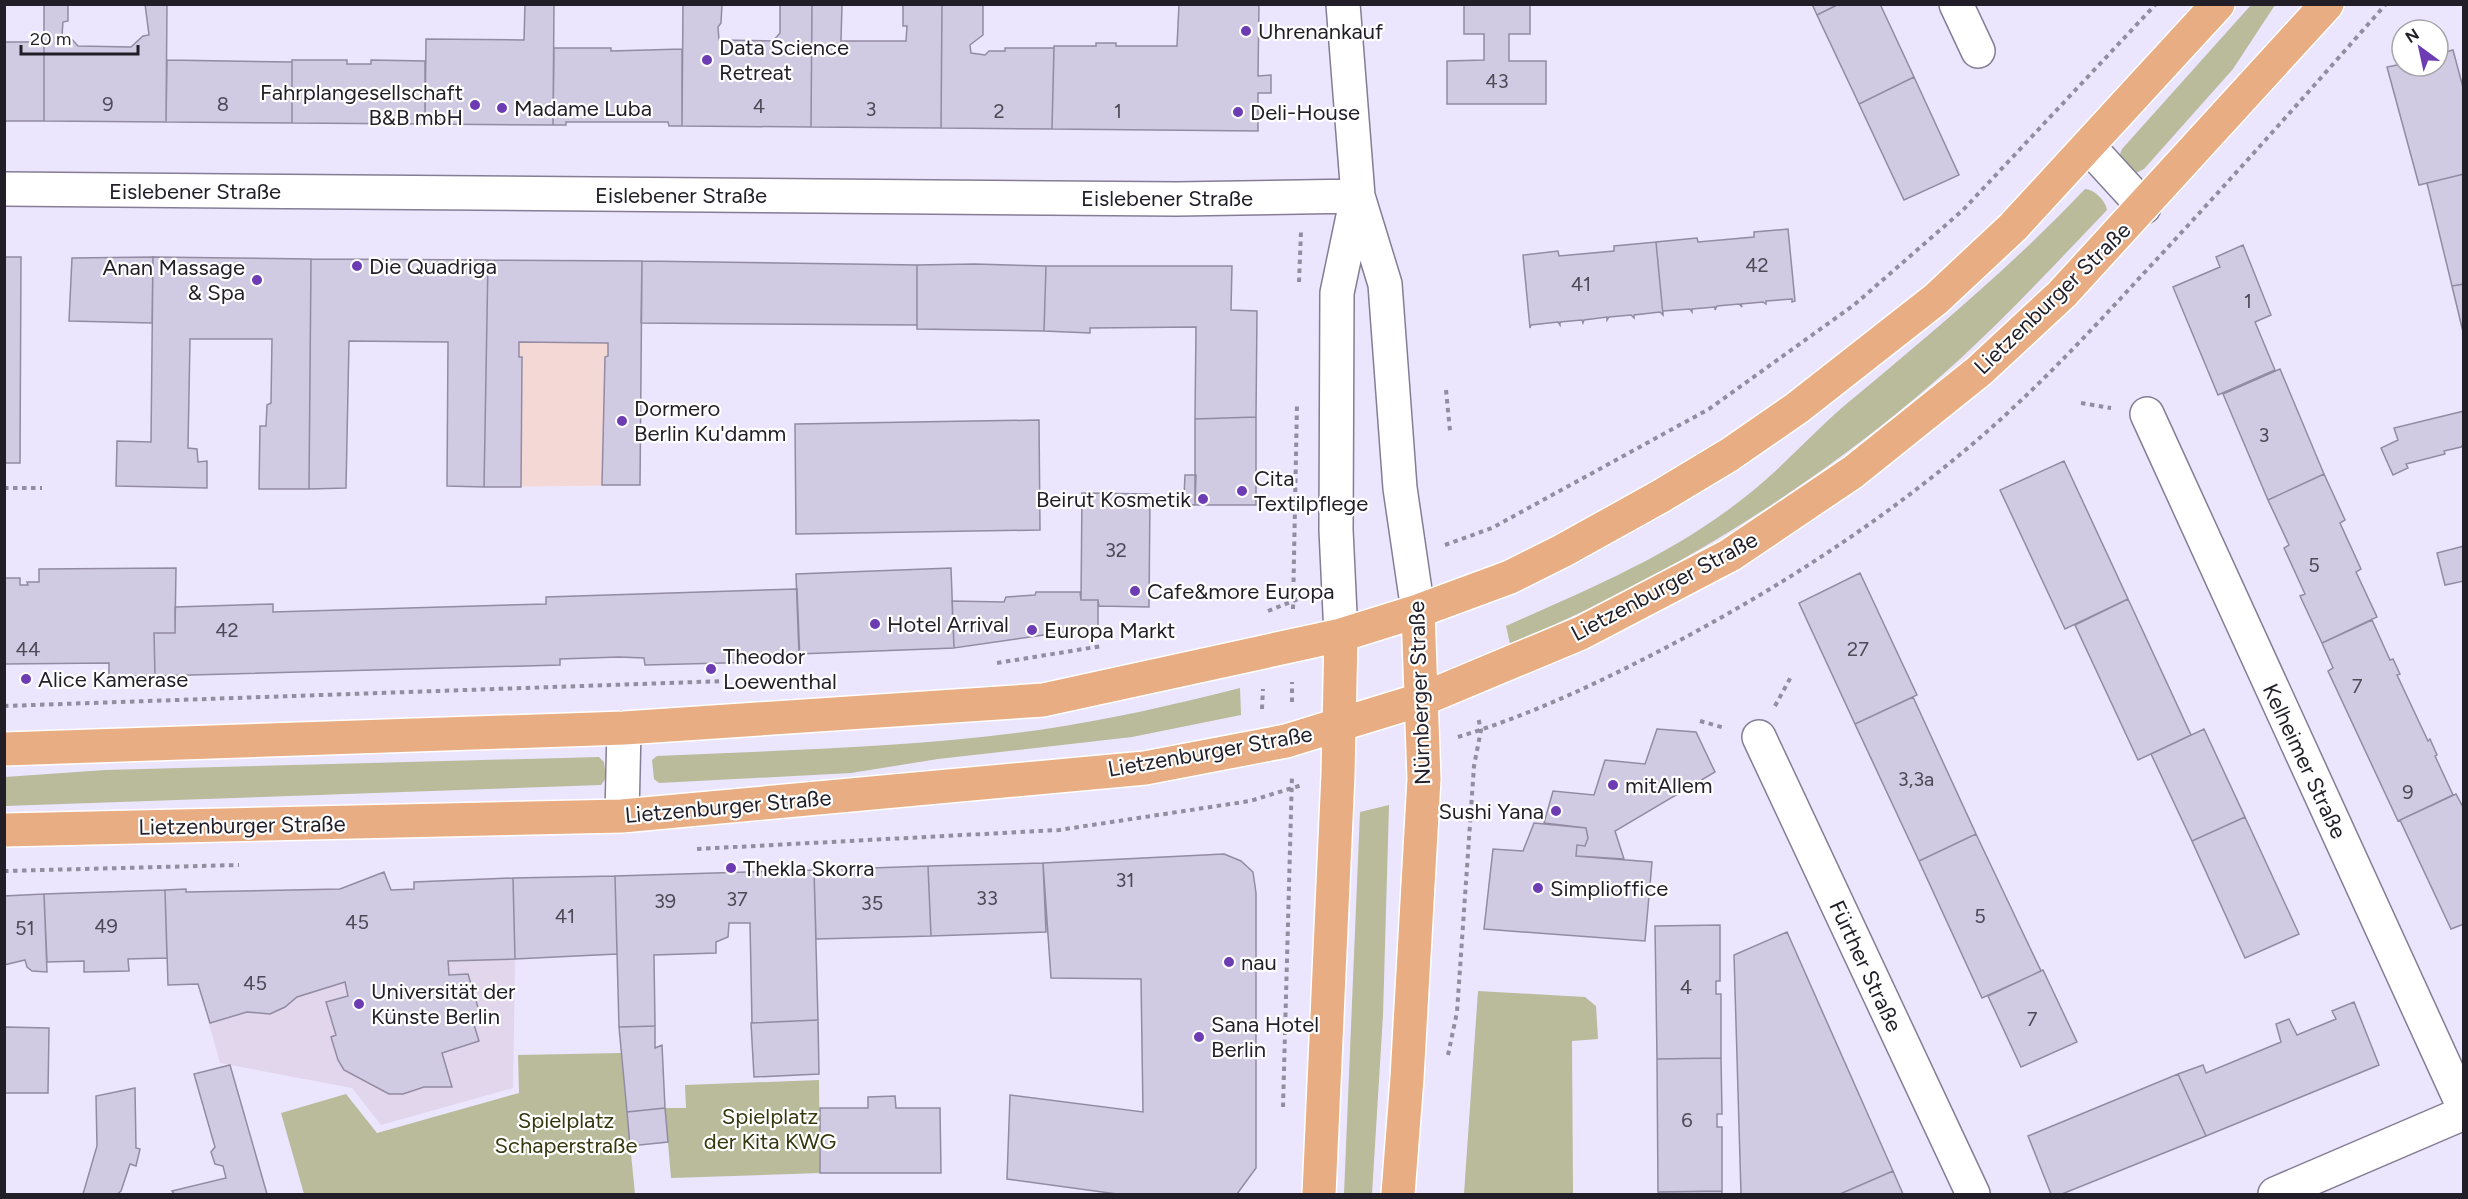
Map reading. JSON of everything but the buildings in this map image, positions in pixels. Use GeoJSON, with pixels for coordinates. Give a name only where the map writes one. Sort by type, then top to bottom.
{"type":"FeatureCollection","features":[{"type":"Feature","properties":{"kind":"main road"},"geometry":{"type":"LineString","coordinates":[[4,749],[624,728],[1043,700],[1341,634],[1418,611],[1510,577],[1562,551],[1650,503],[1729,455],[1797,408],[1936,299],[2013,227],[2090,147],[2218,4]]}},
{"type":"Feature","properties":{"kind":"main road","name":"Lietzenburger Straße"},"geometry":{"type":"LineString","coordinates":[[4,830],[622,816],[1145,768],[1292,739],[1423,699],[1581,633],[1720,560],[1853,472],[1979,371],[2062,294],[2144,207],[2326,4]]}},
{"type":"Feature","properties":{"kind":"main road","name":"Nürnberger Straße"},"geometry":{"type":"LineString","coordinates":[[1398,1194],[1424,779],[1423,699],[1418,611]]}},
{"type":"Feature","properties":{"kind":"main road","name":"Nürnberger Straße"},"geometry":{"type":"LineString","coordinates":[[1320,1194],[1340,726],[1341,634]]}},
{"type":"Feature","properties":{"kind":"street","name":"Nürnberger Straße"},"geometry":{"type":"LineString","coordinates":[[1343,4],[1343,34],[1358,195],[1385,284],[1400,489],[1418,611]]}},
{"type":"Feature","properties":{"kind":"street"},"geometry":{"type":"LineString","coordinates":[[1956,4],[1978,51]]}},
{"type":"Feature","properties":{"kind":"street","name":"Lietzenburger Straße"},"geometry":{"type":"LineString","coordinates":[[2090,147],[2144,207]]}},
{"type":"Feature","properties":{"kind":"street","name":"Eislebener Straße"},"geometry":{"type":"LineString","coordinates":[[4,189],[1177,199],[1358,195]]}},
{"type":"Feature","properties":{"kind":"street","name":"Nürnberger Straße"},"geometry":{"type":"LineString","coordinates":[[1341,634],[1336,530],[1337,293],[1358,195]]}},
{"type":"Feature","properties":{"kind":"street","name":"Kelheimer Straße"},"geometry":{"type":"LineString","coordinates":[[2147,414],[2463,1108]]}},
{"type":"Feature","properties":{"kind":"street"},"geometry":{"type":"LineString","coordinates":[[622,816],[624,728]]}},
{"type":"Feature","properties":{"kind":"street","name":"Fürther Straße"},"geometry":{"type":"LineString","coordinates":[[1759,737],[1973,1194]]}},
{"type":"Feature","properties":{"kind":"street"},"geometry":{"type":"LineString","coordinates":[[2275,1194],[2463,1113]]}},
{"type":"Feature","properties":{"kind":"path"},"geometry":{"type":"LineString","coordinates":[[1492,528],[1709,409],[1854,305],[1963,210],[2156,4]]}},
{"type":"Feature","properties":{"kind":"path"},"geometry":{"type":"LineString","coordinates":[[1446,390],[1450,431]]}},
{"type":"Feature","properties":{"kind":"path"},"geometry":{"type":"LineString","coordinates":[[4,488],[42,488]]}},
{"type":"Feature","properties":{"kind":"path"},"geometry":{"type":"LineString","coordinates":[[1283,1113],[1294,546]]}},
{"type":"Feature","properties":{"kind":"path"},"geometry":{"type":"LineString","coordinates":[[986,665],[1104,646]]}},
{"type":"Feature","properties":{"kind":"path"},"geometry":{"type":"LineString","coordinates":[[4,706],[730,681]]}},
{"type":"Feature","properties":{"kind":"path"},"geometry":{"type":"LineString","coordinates":[[1262,709],[1263,683]]}},
{"type":"Feature","properties":{"kind":"path"},"geometry":{"type":"LineString","coordinates":[[1446,1059],[1457,1012],[1474,781]]}},
{"type":"Feature","properties":{"kind":"shaded area","name":"Dormero Berlin Ku'damm"},"geometry":{"type":"Polygon","coordinates":[[[488,260],[642,261],[640,485],[484,487],[488,260]]]}},
{"type":"Feature","properties":{"kind":"shaded area","name":"Universität der Künste Berlin"},"geometry":{"type":"Polygon","coordinates":[[[384,872],[391,890],[413,889],[414,882],[513,878],[515,959],[513,1088],[381,1125],[352,1088],[220,1063],[198,984],[168,985],[165,890],[186,889],[187,892],[340,889],[384,872]]]}},
{"type":"Feature","properties":{"kind":"green space"},"geometry":{"type":"Polygon","coordinates":[[[2251,5],[2275,5],[2233,69],[2144,169],[2134,174],[2119,157],[2122,149],[2251,5]]]}},
{"type":"Feature","properties":{"kind":"green space"},"geometry":{"type":"Polygon","coordinates":[[[2085,189],[2099,196],[2107,210],[2017,304],[1960,359],[1858,444],[1747,521],[1689,556],[1570,618],[1510,644],[1506,626],[1599,584],[1660,553],[1718,517],[1745,497],[1842,408],[2002,270],[2085,189]]]}},
{"type":"Feature","properties":{"kind":"green space"},"geometry":{"type":"Polygon","coordinates":[[[1240,688],[1241,715],[1132,737],[938,759],[851,773],[659,783],[654,779],[652,760],[657,756],[849,748],[992,736],[1115,717],[1240,688]]]}},
{"type":"Feature","properties":{"kind":"green space"},"geometry":{"type":"Polygon","coordinates":[[[599,757],[604,762],[606,778],[601,785],[5,806],[5,777],[105,770],[599,757]]]}},
{"type":"Feature","properties":{"kind":"green space"},"geometry":{"type":"Polygon","coordinates":[[[1389,805],[1383,1015],[1372,1194],[1344,1194],[1360,812],[1389,805]]]}},
{"type":"Feature","properties":{"kind":"green space"},"geometry":{"type":"Polygon","coordinates":[[[1478,991],[1585,997],[1596,1006],[1598,1039],[1572,1041],[1573,1194],[1464,1194],[1478,991]]]}},
{"type":"Feature","properties":{"kind":"green space","name":"Spielplatz Schaperstraße"},"geometry":{"type":"Polygon","coordinates":[[[621,1053],[635,1194],[304,1194],[281,1113],[346,1094],[377,1133],[519,1093],[518,1055],[621,1053]]]}},
{"type":"Feature","properties":{"kind":"green space","name":"Spielplatz der Kita KWG"},"geometry":{"type":"Polygon","coordinates":[[[819,1080],[820,1173],[671,1178],[665,1108],[686,1108],[685,1085],[819,1080]]]}},
{"type":"Feature","properties":{"kind":"place","name":"Uhrenankauf"},"geometry":{"type":"Point","coordinates":[1246,31]}},
{"type":"Feature","properties":{"kind":"place","name":"Data Science Retreat"},"geometry":{"type":"Point","coordinates":[707,60]}},
{"type":"Feature","properties":{"kind":"place","name":"Fahrplangesellschaft B&B mbH"},"geometry":{"type":"Point","coordinates":[475,105]}},
{"type":"Feature","properties":{"kind":"place","name":"Madame Luba"},"geometry":{"type":"Point","coordinates":[502,108]}},
{"type":"Feature","properties":{"kind":"place","name":"Deli-House"},"geometry":{"type":"Point","coordinates":[1238,112]}},
{"type":"Feature","properties":{"kind":"place","name":"Die Quadriga"},"geometry":{"type":"Point","coordinates":[357,266]}},
{"type":"Feature","properties":{"kind":"place","name":"Anan Massage & Spa"},"geometry":{"type":"Point","coordinates":[257,280]}},
{"type":"Feature","properties":{"kind":"place","name":"Dormero Berlin Ku'damm"},"geometry":{"type":"Point","coordinates":[622,421]}},
{"type":"Feature","properties":{"kind":"place","name":"Cita Textilpflege"},"geometry":{"type":"Point","coordinates":[1242,491]}},
{"type":"Feature","properties":{"kind":"place","name":"Beirut Kosmetik"},"geometry":{"type":"Point","coordinates":[1203,499]}},
{"type":"Feature","properties":{"kind":"place","name":"Cafe&more Europa"},"geometry":{"type":"Point","coordinates":[1135,591]}},
{"type":"Feature","properties":{"kind":"place","name":"Hotel Arrival"},"geometry":{"type":"Point","coordinates":[875,624]}},
{"type":"Feature","properties":{"kind":"place","name":"Europa Markt"},"geometry":{"type":"Point","coordinates":[1032,630]}},
{"type":"Feature","properties":{"kind":"place","name":"Theodor Loewenthal"},"geometry":{"type":"Point","coordinates":[711,669]}},
{"type":"Feature","properties":{"kind":"place","name":"Alice Kamerase"},"geometry":{"type":"Point","coordinates":[26,679]}},
{"type":"Feature","properties":{"kind":"place","name":"mitAllem"},"geometry":{"type":"Point","coordinates":[1613,785]}},
{"type":"Feature","properties":{"kind":"place","name":"Sushi Yana"},"geometry":{"type":"Point","coordinates":[1556,811]}},
{"type":"Feature","properties":{"kind":"place","name":"Thekla Skorra"},"geometry":{"type":"Point","coordinates":[731,868]}},
{"type":"Feature","properties":{"kind":"place","name":"Simplioffice"},"geometry":{"type":"Point","coordinates":[1538,888]}},
{"type":"Feature","properties":{"kind":"place","name":"nau"},"geometry":{"type":"Point","coordinates":[1229,962]}},
{"type":"Feature","properties":{"kind":"place","name":"Universität der Künste Berlin"},"geometry":{"type":"Point","coordinates":[359,1004]}},
{"type":"Feature","properties":{"kind":"place","name":"Sana Hotel Berlin"},"geometry":{"type":"Point","coordinates":[1199,1037]}}]}
